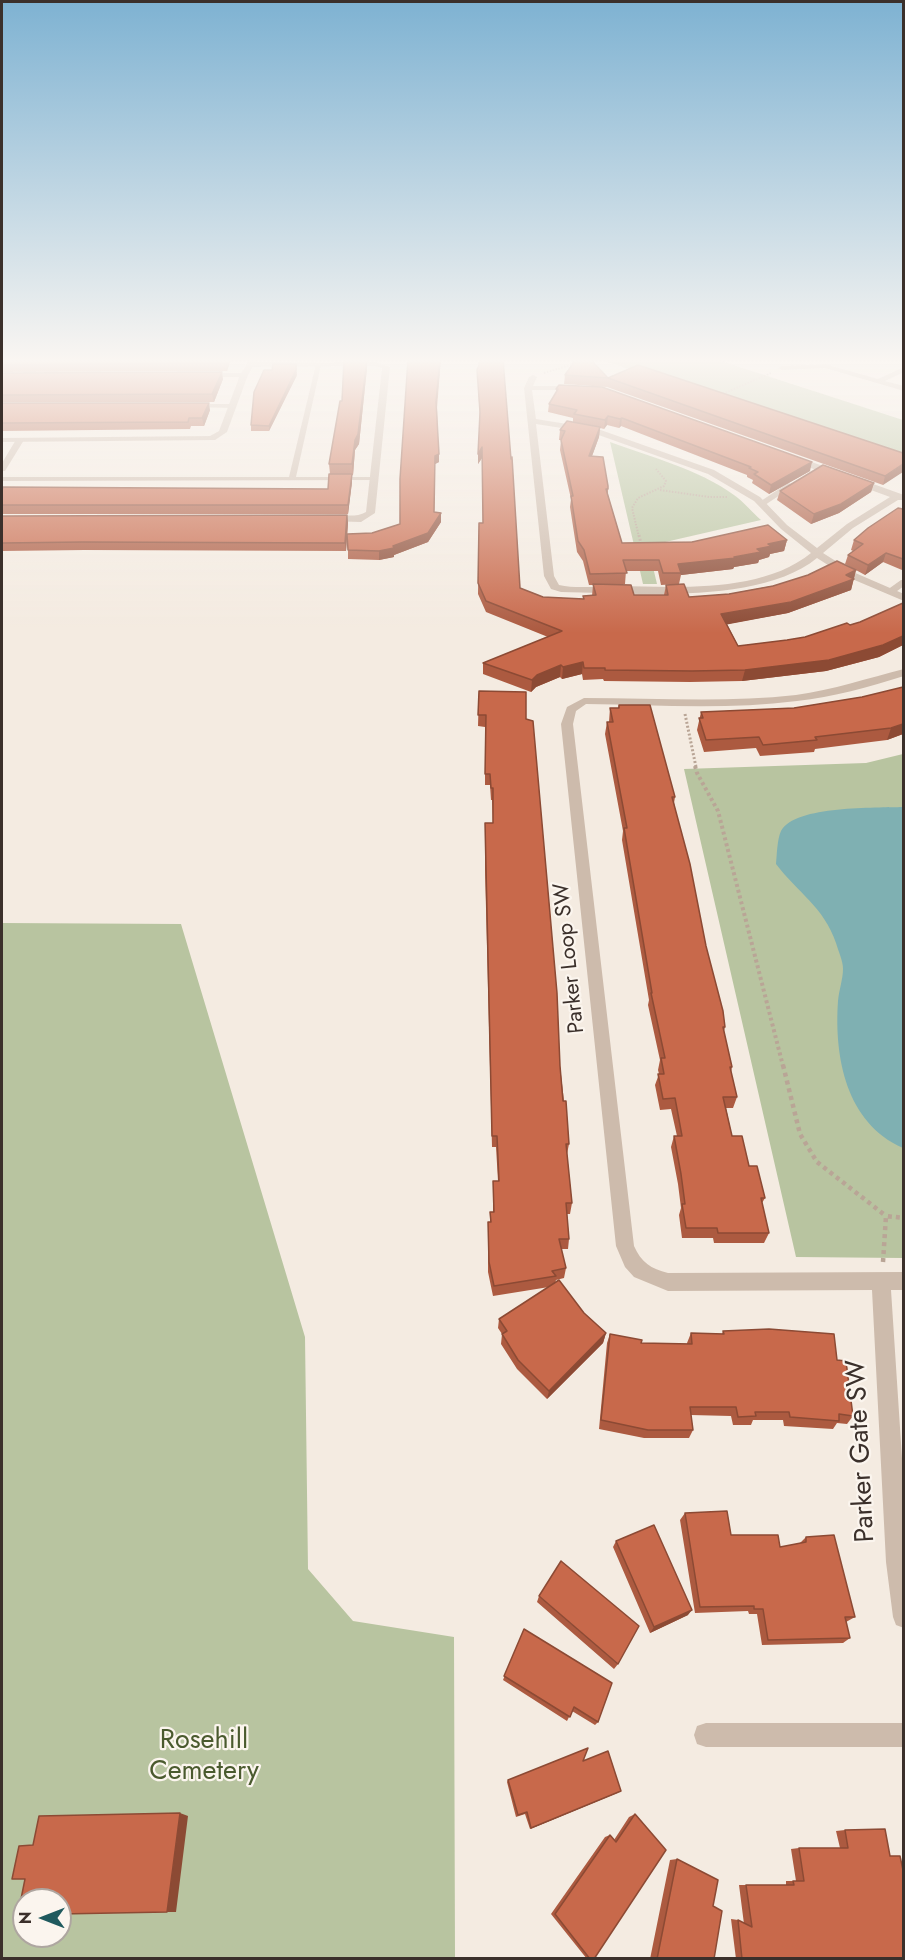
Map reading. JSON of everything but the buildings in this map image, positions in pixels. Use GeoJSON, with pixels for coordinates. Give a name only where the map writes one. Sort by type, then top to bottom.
{"type":"FeatureCollection","features":[{"type":"Feature","properties":{"kind":"street"},"geometry":{"type":"LineString","coordinates":[[2,470],[14,450]]}},
{"type":"Feature","properties":{"kind":"street"},"geometry":{"type":"LineString","coordinates":[[317,519],[352,519],[366,517],[370,513],[378,450]]}},
{"type":"Feature","properties":{"kind":"street"},"geometry":{"type":"LineString","coordinates":[[534,450],[549,576],[555,587],[570,590],[689,590],[732,587],[779,575],[801,566],[850,526],[900,497]]}},
{"type":"Feature","properties":{"kind":"street"},"geometry":{"type":"LineString","coordinates":[[653,450],[711,472],[748,492],[762,503],[784,527],[818,554],[849,574],[903,598]]}},
{"type":"Feature","properties":{"kind":"street"},"geometry":{"type":"LineString","coordinates":[[778,453],[900,497]]}},
{"type":"Feature","properties":{"kind":"street","name":"Parker Loop SW"},"geometry":{"type":"LineString","coordinates":[[903,672],[835,692],[795,698],[748,701],[584,701],[574,705],[568,711],[567,724],[625,1246],[630,1260],[649,1278],[668,1282],[903,1281]]}},
{"type":"Feature","properties":{"kind":"street","name":"Parker Gate SW"},"geometry":{"type":"LineString","coordinates":[[881,1281],[897,1562],[903,1617]]}},
{"type":"Feature","properties":{"kind":"street"},"geometry":{"type":"LineString","coordinates":[[706,1735],[903,1735]]}},
{"type":"Feature","properties":{"kind":"lane"},"geometry":{"type":"LineString","coordinates":[[292,479],[298,450]]}},
{"type":"Feature","properties":{"kind":"lane"},"geometry":{"type":"LineString","coordinates":[[810,474],[821,469]]}},
{"type":"Feature","properties":{"kind":"lane"},"geometry":{"type":"LineString","coordinates":[[2,478],[375,479]]}},
{"type":"Feature","properties":{"kind":"lane"},"geometry":{"type":"LineString","coordinates":[[762,503],[800,480]]}},
{"type":"Feature","properties":{"kind":"lane"},"geometry":{"type":"LineString","coordinates":[[890,592],[903,582]]}},
{"type":"Feature","properties":{"kind":"path"},"geometry":{"type":"LineString","coordinates":[[650,465],[664,475],[666,481],[659,490]]}},
{"type":"Feature","properties":{"kind":"path"},"geometry":{"type":"LineString","coordinates":[[642,551],[632,508],[638,498],[659,490],[720,498],[748,492]]}},
{"type":"Feature","properties":{"kind":"path"},"geometry":{"type":"LineString","coordinates":[[684,709],[697,773],[718,811],[726,839],[800,1134],[817,1162],[886,1216],[903,1218]]}},
{"type":"Feature","properties":{"kind":"path"},"geometry":{"type":"LineString","coordinates":[[881,1281],[886,1216]]}},
{"type":"Feature","properties":{"kind":"green space"},"geometry":{"type":"Polygon","coordinates":[[[612,450],[635,450],[705,478],[738,498],[761,520],[648,546],[657,584],[643,584],[612,450]]]}},
{"type":"Feature","properties":{"kind":"green space"},"geometry":{"type":"Polygon","coordinates":[[[874,450],[903,450],[903,460],[874,450]]]}},
{"type":"Feature","properties":{"kind":"green space"},"geometry":{"type":"Polygon","coordinates":[[[903,754],[903,1258],[796,1257],[684,769],[866,763],[903,754]]]}},
{"type":"Feature","properties":{"kind":"green space","name":"Rosehill Cemetery"},"geometry":{"type":"Polygon","coordinates":[[[2,923],[181,924],[305,1337],[308,1569],[353,1621],[454,1637],[455,1958],[2,1958],[2,923]]]}},
{"type":"Feature","properties":{"kind":"water"},"geometry":{"type":"Polygon","coordinates":[[[904,807],[903,1148],[884,1137],[868,1122],[856,1105],[842,1066],[838,1044],[838,1001],[843,969],[840,956],[825,919],[776,864],[781,831],[789,823],[802,816],[857,808],[904,807]]]}}]}
